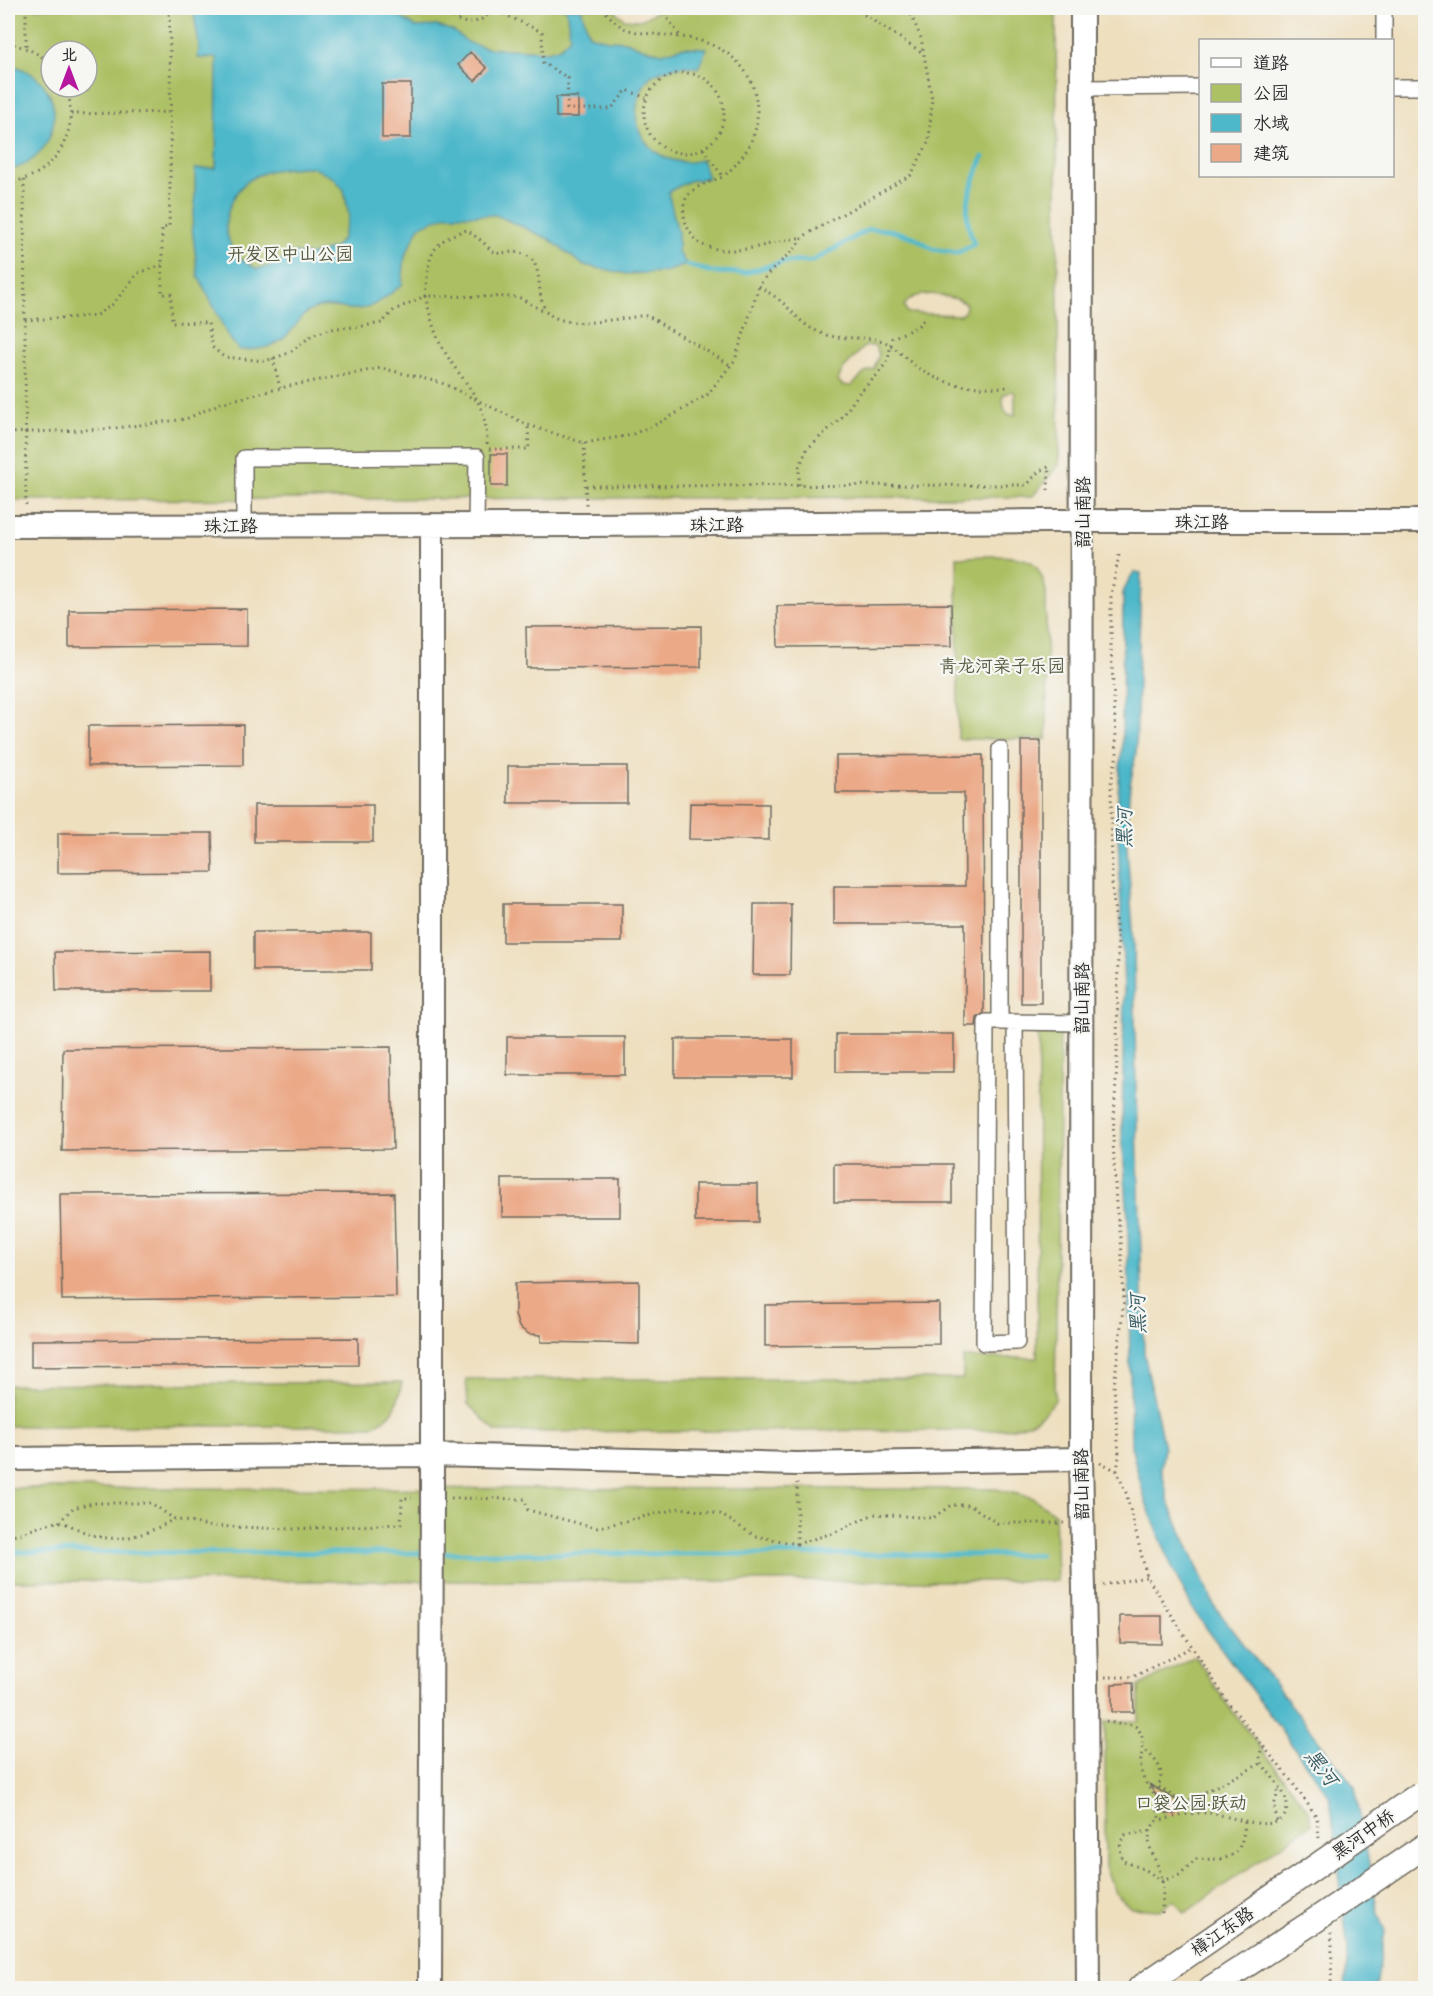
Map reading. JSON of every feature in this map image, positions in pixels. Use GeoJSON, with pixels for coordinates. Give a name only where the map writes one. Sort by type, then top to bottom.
{"type":"FeatureCollection","features":[{"type":"Feature","properties":{"kind":"main road","name":"黑河中桥"},"geometry":{"type":"LineString","coordinates":[[1305,1874],[1423,1792]]}},
{"type":"Feature","properties":{"kind":"main road"},"geometry":{"type":"LineString","coordinates":[[1211,1989],[1320,1923],[1425,1845]]}},
{"type":"Feature","properties":{"kind":"main road","name":"樟江东路"},"geometry":{"type":"LineString","coordinates":[[1140,1989],[1305,1874]]}},
{"type":"Feature","properties":{"kind":"street","name":"韶山南路"},"geometry":{"type":"LineString","coordinates":[[1082,8],[1081,1460],[1086,1677],[1088,1989]]}},
{"type":"Feature","properties":{"kind":"street"},"geometry":{"type":"LineString","coordinates":[[1384,8],[1384,39]]}},
{"type":"Feature","properties":{"kind":"street"},"geometry":{"type":"LineString","coordinates":[[1082,88],[1199,87]]}},
{"type":"Feature","properties":{"kind":"street"},"geometry":{"type":"LineString","coordinates":[[1394,87],[1425,87]]}},
{"type":"Feature","properties":{"kind":"street"},"geometry":{"type":"LineString","coordinates":[[244,525],[244,458],[482,453],[476,525]]}},
{"type":"Feature","properties":{"kind":"street","name":"珠江路"},"geometry":{"type":"LineString","coordinates":[[17,526],[1425,521]]}},
{"type":"Feature","properties":{"kind":"street"},"geometry":{"type":"LineString","coordinates":[[430,1989],[432,525]]}},
{"type":"Feature","properties":{"kind":"street"},"geometry":{"type":"LineString","coordinates":[[1000,749],[1000,1022]]}},
{"type":"Feature","properties":{"kind":"street"},"geometry":{"type":"LineString","coordinates":[[1016,1022],[1017,1342],[984,1343],[986,1022],[1016,1022],[1081,1023]]}},
{"type":"Feature","properties":{"kind":"street"},"geometry":{"type":"LineString","coordinates":[[8,1459],[432,1455],[797,1464],[1081,1460]]}},
{"type":"Feature","properties":{"kind":"path"},"geometry":{"type":"LineString","coordinates":[[26,8],[26,48]]}},
{"type":"Feature","properties":{"kind":"path"},"geometry":{"type":"LineString","coordinates":[[169,8],[172,112],[169,227],[162,228],[162,294],[171,294],[172,321],[208,323],[212,347],[224,357],[265,361],[289,353],[314,334],[336,328],[382,323],[394,310],[425,296],[518,297],[556,318],[576,322],[592,323],[647,316],[731,365]]}},
{"type":"Feature","properties":{"kind":"path"},"geometry":{"type":"LineString","coordinates":[[445,8],[454,19],[471,23],[487,16],[493,8],[542,32],[543,63],[568,78],[567,109],[611,109],[627,90],[646,98]]}},
{"type":"Feature","properties":{"kind":"path"},"geometry":{"type":"LineString","coordinates":[[602,8],[624,29],[663,36],[681,36],[715,45],[732,55],[743,69],[756,96],[758,115],[746,153],[723,177],[698,187],[688,194],[684,205],[686,224],[699,244],[715,249],[737,251],[804,237],[911,175],[929,141],[932,99],[921,38],[908,8]]}},
{"type":"Feature","properties":{"kind":"path"},"geometry":{"type":"LineString","coordinates":[[667,8],[665,10],[668,19],[681,36]]}},
{"type":"Feature","properties":{"kind":"path"},"geometry":{"type":"LineString","coordinates":[[854,8],[924,53]]}},
{"type":"Feature","properties":{"kind":"path"},"geometry":{"type":"LineString","coordinates":[[8,43],[26,48],[39,55]]}},
{"type":"Feature","properties":{"kind":"path"},"geometry":{"type":"LineString","coordinates":[[690,74],[708,82],[717,92],[723,104],[724,117],[717,135],[703,149],[692,153],[680,153],[659,145],[651,136],[645,126],[643,115],[646,98],[659,82],[671,76],[690,74]]}},
{"type":"Feature","properties":{"kind":"path"},"geometry":{"type":"LineString","coordinates":[[8,183],[24,180],[41,171],[57,155],[67,136],[71,114],[68,99]]}},
{"type":"Feature","properties":{"kind":"path"},"geometry":{"type":"LineString","coordinates":[[71,114],[172,112]]}},
{"type":"Feature","properties":{"kind":"path"},"geometry":{"type":"LineString","coordinates":[[703,149],[723,177]]}},
{"type":"Feature","properties":{"kind":"path"},"geometry":{"type":"LineString","coordinates":[[17,526],[26,433],[24,180]]}},
{"type":"Feature","properties":{"kind":"path"},"geometry":{"type":"LineString","coordinates":[[528,425],[529,449],[482,453],[486,421],[479,400],[441,347],[425,296],[432,251],[449,235],[466,230],[495,254],[510,251],[526,255],[535,264],[540,276],[540,300],[547,313]]}},
{"type":"Feature","properties":{"kind":"path"},"geometry":{"type":"LineString","coordinates":[[8,433],[108,429],[186,419],[221,403],[280,388],[381,368],[442,383],[528,425],[584,443],[631,435],[663,421],[707,395],[735,360],[759,286],[804,237]]}},
{"type":"Feature","properties":{"kind":"path"},"geometry":{"type":"LineString","coordinates":[[25,320],[95,316],[113,304],[138,273],[163,265]]}},
{"type":"Feature","properties":{"kind":"path"},"geometry":{"type":"LineString","coordinates":[[759,286],[779,300],[800,321],[823,334],[846,339],[875,339],[890,346],[919,369],[944,382],[977,388],[1011,387]]}},
{"type":"Feature","properties":{"kind":"path"},"geometry":{"type":"LineString","coordinates":[[799,486],[799,467],[807,449],[843,416],[859,393],[878,374],[888,360],[892,338],[917,327],[923,320]]}},
{"type":"Feature","properties":{"kind":"path"},"geometry":{"type":"LineString","coordinates":[[273,358],[280,388]]}},
{"type":"Feature","properties":{"kind":"path"},"geometry":{"type":"LineString","coordinates":[[584,443],[586,525]]}},
{"type":"Feature","properties":{"kind":"path"},"geometry":{"type":"LineString","coordinates":[[586,486],[1027,485],[1039,471],[1049,467],[1048,490]]}},
{"type":"Feature","properties":{"kind":"path"},"geometry":{"type":"LineString","coordinates":[[1119,555],[1111,606],[1117,754],[1111,783],[1112,884],[1118,947],[1113,1138],[1124,1300],[1114,1386],[1119,1456],[1117,1471],[1126,1493],[1147,1577],[1229,1704],[1317,1817],[1320,1840]]}},
{"type":"Feature","properties":{"kind":"path"},"geometry":{"type":"LineString","coordinates":[[797,1464],[797,1544]]}},
{"type":"Feature","properties":{"kind":"path"},"geometry":{"type":"LineString","coordinates":[[8,1535],[16,1535],[59,1522],[73,1508],[93,1503],[151,1503],[174,1519],[209,1527],[292,1529],[401,1524],[402,1498],[525,1499],[528,1510],[596,1528],[680,1508],[720,1514],[755,1536],[797,1544],[833,1533],[874,1514],[933,1518],[951,1505],[970,1504],[997,1523],[1082,1523]]}},
{"type":"Feature","properties":{"kind":"path"},"geometry":{"type":"LineString","coordinates":[[59,1522],[102,1539],[128,1538],[155,1530],[174,1519]]}},
{"type":"Feature","properties":{"kind":"path"},"geometry":{"type":"LineString","coordinates":[[1083,1588],[1147,1577]]}},
{"type":"Feature","properties":{"kind":"path"},"geometry":{"type":"LineString","coordinates":[[1086,1677],[1133,1677],[1192,1647]]}},
{"type":"Feature","properties":{"kind":"path"},"geometry":{"type":"LineString","coordinates":[[1086,1718],[1134,1725],[1142,1731],[1140,1760],[1142,1778],[1154,1796],[1160,1821]]}},
{"type":"Feature","properties":{"kind":"path"},"geometry":{"type":"LineString","coordinates":[[1162,1913],[1162,1881],[1157,1860],[1148,1844],[1150,1831],[1155,1822],[1209,1813],[1259,1824],[1282,1818],[1287,1809],[1286,1799],[1262,1763],[1260,1755],[1263,1745]]}},
{"type":"Feature","properties":{"kind":"path"},"geometry":{"type":"LineString","coordinates":[[1142,1748],[1159,1763],[1162,1776],[1154,1796]]}},
{"type":"Feature","properties":{"kind":"path"},"geometry":{"type":"LineString","coordinates":[[1183,1803],[1262,1763]]}},
{"type":"Feature","properties":{"kind":"path"},"geometry":{"type":"LineString","coordinates":[[1159,1787],[1197,1814]]}},
{"type":"Feature","properties":{"kind":"path"},"geometry":{"type":"LineString","coordinates":[[1277,1821],[1274,1806],[1279,1787]]}},
{"type":"Feature","properties":{"kind":"path"},"geometry":{"type":"LineString","coordinates":[[1162,1881],[1179,1875],[1196,1859],[1225,1860],[1235,1854],[1241,1844],[1245,1821]]}},
{"type":"Feature","properties":{"kind":"path"},"geometry":{"type":"LineString","coordinates":[[1150,1831],[1125,1835],[1121,1840],[1119,1850],[1123,1861],[1146,1870],[1162,1881]]}},
{"type":"Feature","properties":{"kind":"path"},"geometry":{"type":"LineString","coordinates":[[1320,1923],[1332,1945],[1331,1989]]}},
{"type":"Feature","properties":{"kind":"green space","name":"开发区中山公园"},"geometry":{"type":"Polygon","coordinates":[[[8,8],[612,8],[624,19],[641,20],[663,8],[1056,8],[1059,465],[1032,497],[8,500],[8,8]],[[932,294],[916,296],[907,302],[904,306],[908,313],[960,315],[965,311],[966,304],[957,299],[932,294]],[[875,346],[864,347],[843,369],[838,380],[842,385],[851,386],[866,372],[874,369],[879,354],[875,346]],[[1012,391],[1003,395],[1004,406],[1008,414],[1015,415],[1015,393],[1012,391]]]}},
{"type":"Feature","properties":{"kind":"green space","name":"青龙河亲子乐园"},"geometry":{"type":"Polygon","coordinates":[[[957,557],[1020,558],[1035,565],[1041,574],[1046,591],[1047,739],[958,739],[957,557]]]}},
{"type":"Feature","properties":{"kind":"green space"},"geometry":{"type":"Polygon","coordinates":[[[1038,1032],[1060,1033],[1055,1400],[1035,1420],[1013,1428],[993,1430],[496,1432],[468,1404],[466,1379],[963,1379],[963,1358],[1037,1358],[1038,1032]]]}},
{"type":"Feature","properties":{"kind":"green space"},"geometry":{"type":"Polygon","coordinates":[[[402,1382],[399,1398],[391,1414],[372,1426],[8,1426],[8,1385],[402,1382]]]}},
{"type":"Feature","properties":{"kind":"green space"},"geometry":{"type":"Polygon","coordinates":[[[8,1488],[996,1489],[1033,1498],[1055,1514],[1057,1581],[8,1581],[8,1488]]]}},
{"type":"Feature","properties":{"kind":"green space","name":"口袋公园·跃动"},"geometry":{"type":"Polygon","coordinates":[[[1195,1656],[1226,1703],[1309,1811],[1312,1823],[1185,1913],[1174,1900],[1159,1910],[1131,1908],[1115,1893],[1105,1867],[1105,1722],[1139,1721],[1139,1686],[1195,1656]]]}},
{"type":"Feature","properties":{"kind":"water"},"geometry":{"type":"Polygon","coordinates":[[[193,8],[397,8],[398,16],[416,27],[437,26],[453,31],[469,43],[487,48],[548,51],[560,47],[570,37],[566,8],[581,8],[589,35],[608,40],[626,41],[662,53],[683,47],[707,48],[698,68],[674,67],[650,77],[642,89],[636,109],[640,131],[652,149],[672,160],[688,162],[702,160],[708,178],[689,181],[668,192],[678,232],[678,252],[687,265],[664,272],[627,274],[583,265],[549,239],[496,215],[447,215],[420,226],[405,256],[402,285],[384,299],[371,306],[357,309],[328,306],[314,309],[309,311],[279,342],[260,349],[239,350],[227,335],[198,276],[192,227],[195,204],[195,169],[216,168],[217,58],[198,58],[199,46],[193,8]],[[300,167],[266,172],[246,182],[232,201],[227,218],[227,231],[234,255],[257,269],[274,265],[292,253],[311,255],[334,248],[342,239],[349,216],[344,190],[334,178],[312,167],[300,167]]]}},
{"type":"Feature","properties":{"kind":"water"},"geometry":{"type":"Polygon","coordinates":[[[8,64],[27,71],[37,78],[39,99],[51,99],[54,119],[45,146],[23,166],[8,170],[8,64]]]}},
{"type":"Feature","properties":{"kind":"water","name":"黑河"},"geometry":{"type":"Polygon","coordinates":[[[1134,572],[1141,573],[1136,753],[1130,785],[1126,832],[1134,944],[1144,1353],[1164,1448],[1161,1468],[1169,1503],[1215,1607],[1355,1787],[1378,1914],[1385,1931],[1376,1988],[1345,1988],[1348,1950],[1330,1797],[1194,1611],[1173,1570],[1145,1500],[1131,1446],[1128,1220],[1122,1133],[1124,991],[1117,806],[1122,745],[1123,593],[1134,572]]]}},
{"type":"Feature","properties":{"kind":"building"},"geometry":{"type":"Polygon","coordinates":[[[470,52],[487,68],[475,81],[458,65],[470,52]]]}},
{"type":"Feature","properties":{"kind":"building"},"geometry":{"type":"Polygon","coordinates":[[[382,84],[411,84],[411,138],[382,138],[382,84]]]}},
{"type":"Feature","properties":{"kind":"building"},"geometry":{"type":"Polygon","coordinates":[[[556,97],[578,97],[578,117],[556,117],[556,97]]]}},
{"type":"Feature","properties":{"kind":"building"},"geometry":{"type":"Polygon","coordinates":[[[491,454],[507,454],[507,486],[491,486],[491,454]]]}},
{"type":"Feature","properties":{"kind":"building"},"geometry":{"type":"Polygon","coordinates":[[[951,604],[952,646],[778,647],[777,606],[951,604]]]}},
{"type":"Feature","properties":{"kind":"building"},"geometry":{"type":"Polygon","coordinates":[[[247,609],[247,646],[69,647],[69,610],[247,609]]]}},
{"type":"Feature","properties":{"kind":"building"},"geometry":{"type":"Polygon","coordinates":[[[701,626],[701,667],[527,668],[526,627],[701,626]]]}},
{"type":"Feature","properties":{"kind":"building"},"geometry":{"type":"Polygon","coordinates":[[[243,725],[243,765],[88,766],[88,726],[243,725]]]}},
{"type":"Feature","properties":{"kind":"building"},"geometry":{"type":"Polygon","coordinates":[[[1021,741],[1041,741],[1041,1003],[1021,1003],[1021,741]]]}},
{"type":"Feature","properties":{"kind":"building"},"geometry":{"type":"Polygon","coordinates":[[[983,755],[984,1013],[977,1018],[976,1026],[965,1026],[965,924],[834,924],[834,886],[965,886],[964,793],[836,793],[836,756],[983,755]]]}},
{"type":"Feature","properties":{"kind":"building"},"geometry":{"type":"Polygon","coordinates":[[[508,766],[627,766],[627,803],[508,803],[508,766]]]}},
{"type":"Feature","properties":{"kind":"building"},"geometry":{"type":"Polygon","coordinates":[[[690,803],[769,804],[769,840],[689,839],[690,803]]]}},
{"type":"Feature","properties":{"kind":"building"},"geometry":{"type":"Polygon","coordinates":[[[254,805],[373,805],[373,842],[254,842],[254,805]]]}},
{"type":"Feature","properties":{"kind":"building"},"geometry":{"type":"Polygon","coordinates":[[[58,833],[212,833],[213,872],[58,873],[58,833]]]}},
{"type":"Feature","properties":{"kind":"building"},"geometry":{"type":"Polygon","coordinates":[[[503,904],[622,904],[622,942],[503,942],[503,904]]]}},
{"type":"Feature","properties":{"kind":"building"},"geometry":{"type":"Polygon","coordinates":[[[754,904],[791,904],[790,975],[753,975],[754,904]]]}},
{"type":"Feature","properties":{"kind":"building"},"geometry":{"type":"Polygon","coordinates":[[[253,932],[371,932],[371,970],[253,970],[253,932]]]}},
{"type":"Feature","properties":{"kind":"building"},"geometry":{"type":"Polygon","coordinates":[[[210,951],[210,991],[56,991],[55,952],[210,951]]]}},
{"type":"Feature","properties":{"kind":"building"},"geometry":{"type":"Polygon","coordinates":[[[836,1034],[954,1034],[954,1072],[836,1072],[836,1034]]]}},
{"type":"Feature","properties":{"kind":"building"},"geometry":{"type":"Polygon","coordinates":[[[507,1037],[625,1037],[625,1075],[507,1075],[507,1037]]]}},
{"type":"Feature","properties":{"kind":"building"},"geometry":{"type":"Polygon","coordinates":[[[675,1039],[793,1039],[793,1077],[675,1077],[675,1039]]]}},
{"type":"Feature","properties":{"kind":"building"},"geometry":{"type":"Polygon","coordinates":[[[391,1047],[393,1149],[62,1151],[63,1049],[391,1047]]]}},
{"type":"Feature","properties":{"kind":"building"},"geometry":{"type":"Polygon","coordinates":[[[834,1164],[952,1164],[952,1202],[834,1202],[834,1164]]]}},
{"type":"Feature","properties":{"kind":"building"},"geometry":{"type":"Polygon","coordinates":[[[502,1179],[620,1179],[620,1217],[502,1217],[502,1179]]]}},
{"type":"Feature","properties":{"kind":"building"},"geometry":{"type":"Polygon","coordinates":[[[695,1184],[758,1184],[758,1222],[695,1222],[695,1184]]]}},
{"type":"Feature","properties":{"kind":"building"},"geometry":{"type":"Polygon","coordinates":[[[394,1193],[396,1297],[62,1300],[60,1194],[394,1193]]]}},
{"type":"Feature","properties":{"kind":"building"},"geometry":{"type":"Polygon","coordinates":[[[639,1281],[639,1344],[541,1342],[541,1335],[529,1334],[519,1327],[515,1315],[515,1283],[639,1281]]]}},
{"type":"Feature","properties":{"kind":"building"},"geometry":{"type":"Polygon","coordinates":[[[939,1303],[939,1344],[765,1346],[765,1305],[939,1303]]]}},
{"type":"Feature","properties":{"kind":"building"},"geometry":{"type":"Polygon","coordinates":[[[358,1338],[358,1365],[31,1367],[31,1340],[358,1338]]]}},
{"type":"Feature","properties":{"kind":"building"},"geometry":{"type":"Polygon","coordinates":[[[1120,1616],[1162,1616],[1162,1644],[1120,1643],[1120,1616]]]}},
{"type":"Feature","properties":{"kind":"building"},"geometry":{"type":"Polygon","coordinates":[[[1133,1683],[1134,1712],[1112,1712],[1112,1684],[1133,1683]]]}},
{"type":"Feature","properties":{"kind":"building"},"geometry":{"type":"Polygon","coordinates":[[[1149,1784],[1176,1800],[1183,1807],[1175,1814],[1167,1814],[1149,1784]]]}},
{"type":"Feature","properties":{"kind":"waterway"},"geometry":{"type":"LineString","coordinates":[[687,265],[712,272],[744,273],[783,262],[813,261],[869,229],[889,230],[914,237],[933,249],[957,253],[974,244],[968,220],[968,200],[983,157]]}},
{"type":"Feature","properties":{"kind":"waterway"},"geometry":{"type":"LineString","coordinates":[[8,1552],[426,1553]]}},
{"type":"Feature","properties":{"kind":"waterway"},"geometry":{"type":"LineString","coordinates":[[438,1553],[1040,1555]]}}]}
